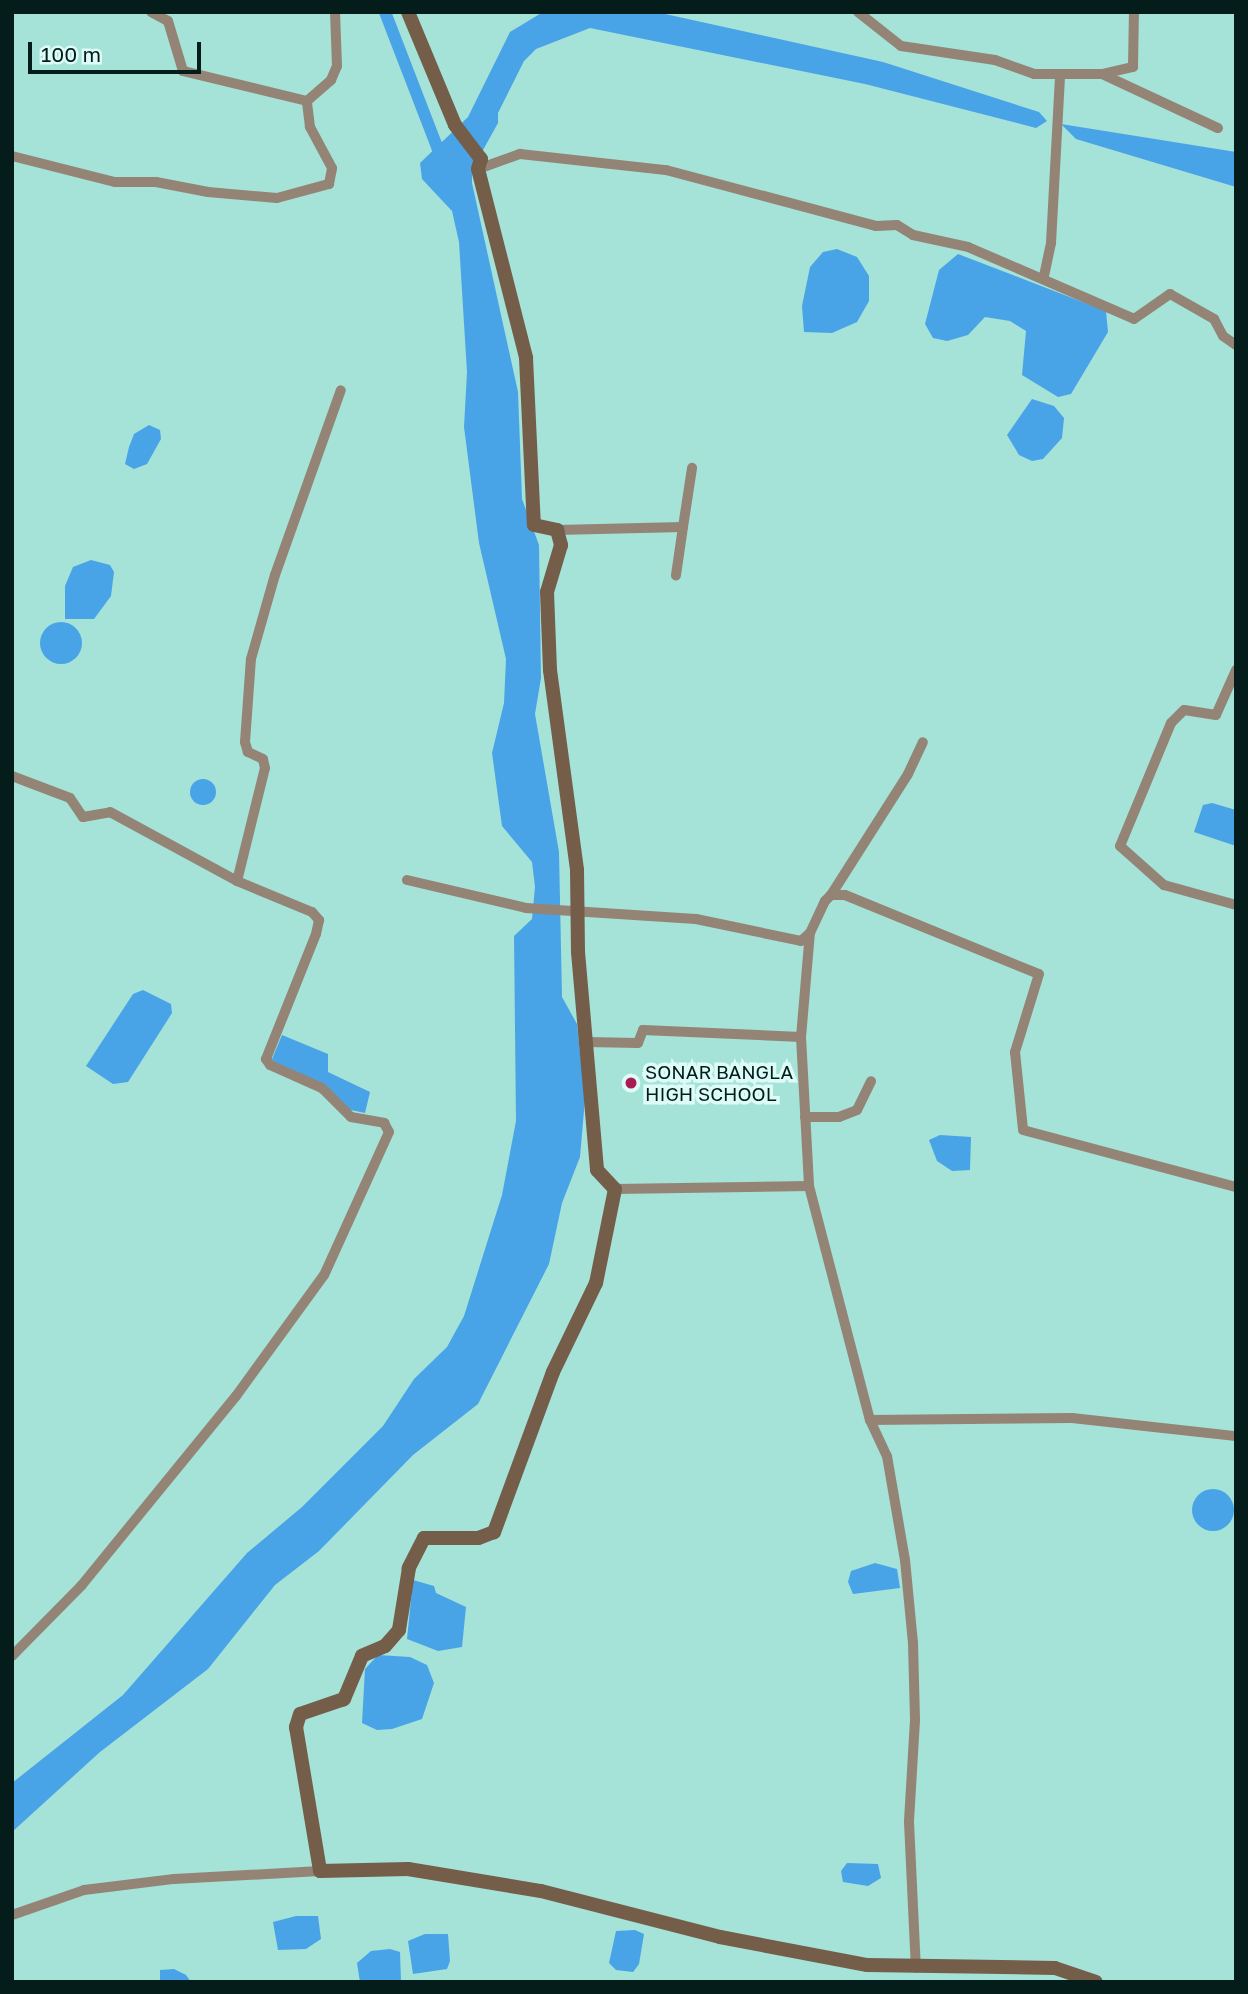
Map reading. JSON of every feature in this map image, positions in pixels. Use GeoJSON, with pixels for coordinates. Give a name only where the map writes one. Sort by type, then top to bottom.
{"type":"FeatureCollection","features":[{"type":"Feature","properties":{"kind":"street"},"geometry":{"type":"LineString","coordinates":[[151,12],[168,21],[183,71],[307,102]]}},
{"type":"Feature","properties":{"kind":"street"},"geometry":{"type":"LineString","coordinates":[[307,102],[331,80],[337,66],[335,12]]}},
{"type":"Feature","properties":{"kind":"street"},"geometry":{"type":"LineString","coordinates":[[408,12],[455,125],[480,164],[526,358],[534,525],[557,530],[683,527]]}},
{"type":"Feature","properties":{"kind":"street"},"geometry":{"type":"LineString","coordinates":[[858,12],[901,46],[964,54],[1034,74],[1060,77],[1102,74],[1133,67],[1134,12]]}},
{"type":"Feature","properties":{"kind":"street"},"geometry":{"type":"LineString","coordinates":[[1102,74],[1219,128]]}},
{"type":"Feature","properties":{"kind":"street"},"geometry":{"type":"LineString","coordinates":[[1044,276],[1051,243],[1060,77]]}},
{"type":"Feature","properties":{"kind":"street"},"geometry":{"type":"LineString","coordinates":[[12,156],[116,182],[156,182],[277,198],[322,186],[332,177],[328,159],[310,127],[307,102]]}},
{"type":"Feature","properties":{"kind":"street"},"geometry":{"type":"LineString","coordinates":[[480,164],[520,154],[666,170],[876,226],[897,225],[913,235],[968,247],[1044,276],[1134,319],[1163,296],[1175,296],[1214,319],[1223,336],[1236,345]]}},
{"type":"Feature","properties":{"kind":"street"},"geometry":{"type":"LineString","coordinates":[[237,881],[265,768],[263,760],[248,752],[245,742],[251,659],[275,575],[341,390]]}},
{"type":"Feature","properties":{"kind":"street"},"geometry":{"type":"LineString","coordinates":[[676,575],[692,468]]}},
{"type":"Feature","properties":{"kind":"street"},"geometry":{"type":"LineString","coordinates":[[557,530],[561,545],[547,592],[550,670],[597,1170],[615,1189],[808,1186]]}},
{"type":"Feature","properties":{"kind":"street"},"geometry":{"type":"LineString","coordinates":[[1236,670],[1216,715],[1184,710],[1171,723],[1119,846],[1164,885],[1236,905]]}},
{"type":"Feature","properties":{"kind":"street"},"geometry":{"type":"LineString","coordinates":[[407,880],[526,908],[696,919],[801,941],[810,933],[831,895],[908,775],[923,742]]}},
{"type":"Feature","properties":{"kind":"street"},"geometry":{"type":"LineString","coordinates":[[12,776],[70,798],[83,817],[110,812],[237,881],[312,912],[319,920],[266,1059],[270,1065],[322,1088],[351,1117],[384,1123],[389,1132],[324,1275],[236,1395],[82,1585],[12,1656]]}},
{"type":"Feature","properties":{"kind":"street"},"geometry":{"type":"LineString","coordinates":[[831,895],[845,895],[1039,975],[1015,1052],[1023,1130],[1236,1187]]}},
{"type":"Feature","properties":{"kind":"street"},"geometry":{"type":"LineString","coordinates":[[810,933],[801,1037],[808,1186],[870,1420],[887,1456],[905,1560],[913,1643],[915,1720],[909,1822],[916,1968]]}},
{"type":"Feature","properties":{"kind":"street"},"geometry":{"type":"LineString","coordinates":[[587,1042],[638,1043],[643,1030],[801,1037]]}},
{"type":"Feature","properties":{"kind":"street"},"geometry":{"type":"LineString","coordinates":[[805,1117],[839,1117],[857,1110],[871,1081]]}},
{"type":"Feature","properties":{"kind":"street"},"geometry":{"type":"LineString","coordinates":[[320,1871],[296,1727],[300,1714],[344,1699],[362,1656],[385,1646],[399,1630],[409,1568],[424,1538],[478,1538],[494,1532],[553,1372],[596,1283],[615,1189]]}},
{"type":"Feature","properties":{"kind":"street"},"geometry":{"type":"LineString","coordinates":[[870,1420],[1072,1418],[1236,1436]]}},
{"type":"Feature","properties":{"kind":"street"},"geometry":{"type":"LineString","coordinates":[[12,1915],[84,1890],[174,1879],[408,1869],[541,1891],[720,1937],[867,1965],[916,1968],[1055,1968],[1096,1982]]}},
{"type":"Feature","properties":{"kind":"water"},"geometry":{"type":"Polygon","coordinates":[[[543,12],[656,12],[883,62],[1039,112],[1047,121],[1036,128],[865,84],[590,28],[536,49],[524,61],[498,113],[498,123],[472,170],[472,183],[518,392],[522,499],[539,545],[541,678],[535,714],[559,852],[562,997],[577,1024],[585,1099],[580,1157],[562,1203],[549,1264],[478,1404],[413,1455],[319,1551],[275,1585],[208,1669],[100,1752],[12,1832],[12,1783],[123,1695],[247,1553],[302,1507],[383,1426],[414,1379],[447,1347],[464,1316],[502,1195],[516,1121],[514,936],[532,919],[535,887],[532,862],[502,826],[492,753],[504,703],[506,659],[479,543],[464,427],[467,372],[459,242],[452,211],[422,179],[420,163],[468,117],[510,32],[543,12]]]}},
{"type":"Feature","properties":{"kind":"water"},"geometry":{"type":"Polygon","coordinates":[[[1061,124],[1236,152],[1236,187],[1076,139],[1061,124]]]}},
{"type":"Feature","properties":{"kind":"water"},"geometry":{"type":"Polygon","coordinates":[[[837,249],[857,257],[869,276],[869,301],[857,322],[832,333],[804,332],[802,306],[810,267],[823,252],[837,249]]]}},
{"type":"Feature","properties":{"kind":"water"},"geometry":{"type":"Polygon","coordinates":[[[958,254],[1106,311],[1108,332],[1071,394],[1058,397],[1022,375],[1026,331],[1010,321],[985,317],[968,335],[947,341],[933,338],[925,324],[939,270],[958,254]]]}},
{"type":"Feature","properties":{"kind":"water"},"geometry":{"type":"Polygon","coordinates":[[[1032,399],[1054,406],[1064,418],[1062,438],[1043,459],[1032,461],[1019,455],[1007,435],[1032,399]]]}},
{"type":"Feature","properties":{"kind":"water"},"geometry":{"type":"Polygon","coordinates":[[[149,425],[160,430],[161,439],[147,464],[134,469],[125,464],[129,447],[134,434],[149,425]]]}},
{"type":"Feature","properties":{"kind":"water"},"geometry":{"type":"Polygon","coordinates":[[[91,560],[110,565],[114,572],[111,596],[94,619],[65,619],[65,586],[73,567],[91,560]]]}},
{"type":"Feature","properties":{"kind":"water"},"geometry":{"type":"Polygon","coordinates":[[[61,622],[76,628],[82,643],[76,658],[61,664],[46,658],[40,643],[46,628],[61,622]]]}},
{"type":"Feature","properties":{"kind":"water"},"geometry":{"type":"Polygon","coordinates":[[[203,779],[212,783],[216,792],[212,801],[203,805],[194,801],[190,792],[194,783],[203,779]]]}},
{"type":"Feature","properties":{"kind":"water"},"geometry":{"type":"Polygon","coordinates":[[[1212,803],[1236,810],[1236,846],[1194,832],[1203,805],[1212,803]]]}},
{"type":"Feature","properties":{"kind":"water"},"geometry":{"type":"Polygon","coordinates":[[[143,990],[171,1004],[172,1013],[128,1082],[113,1084],[86,1066],[133,994],[143,990]]]}},
{"type":"Feature","properties":{"kind":"water"},"geometry":{"type":"Polygon","coordinates":[[[282,1035],[328,1054],[328,1072],[370,1092],[365,1113],[346,1109],[275,1063],[272,1059],[282,1035]]]}},
{"type":"Feature","properties":{"kind":"water"},"geometry":{"type":"Polygon","coordinates":[[[940,1135],[971,1137],[970,1170],[952,1171],[937,1161],[929,1140],[940,1135]]]}},
{"type":"Feature","properties":{"kind":"water"},"geometry":{"type":"Polygon","coordinates":[[[1213,1489],[1228,1495],[1234,1510],[1228,1525],[1213,1531],[1198,1525],[1192,1510],[1198,1495],[1213,1489]]]}},
{"type":"Feature","properties":{"kind":"water"},"geometry":{"type":"Polygon","coordinates":[[[875,1563],[897,1569],[900,1588],[853,1594],[848,1582],[851,1571],[875,1563]]]}},
{"type":"Feature","properties":{"kind":"water"},"geometry":{"type":"Polygon","coordinates":[[[413,1580],[434,1586],[436,1593],[466,1607],[462,1647],[438,1651],[407,1639],[413,1580]]]}},
{"type":"Feature","properties":{"kind":"water"},"geometry":{"type":"Polygon","coordinates":[[[378,1655],[410,1657],[427,1665],[434,1683],[422,1719],[392,1729],[377,1730],[362,1723],[365,1669],[378,1655]]]}},
{"type":"Feature","properties":{"kind":"water"},"geometry":{"type":"Polygon","coordinates":[[[847,1863],[878,1864],[881,1878],[868,1886],[843,1882],[841,1871],[847,1863]]]}},
{"type":"Feature","properties":{"kind":"water"},"geometry":{"type":"Polygon","coordinates":[[[296,1916],[318,1916],[321,1939],[306,1949],[278,1950],[273,1922],[296,1916]]]}},
{"type":"Feature","properties":{"kind":"water"},"geometry":{"type":"Polygon","coordinates":[[[635,1930],[644,1934],[639,1964],[633,1972],[616,1970],[609,1963],[616,1931],[635,1930]]]}},
{"type":"Feature","properties":{"kind":"water"},"geometry":{"type":"Polygon","coordinates":[[[425,1934],[448,1934],[450,1961],[447,1969],[413,1974],[408,1941],[425,1934]]]}},
{"type":"Feature","properties":{"kind":"water"},"geometry":{"type":"Polygon","coordinates":[[[390,1949],[400,1952],[401,1982],[360,1982],[357,1963],[371,1951],[390,1949]]]}},
{"type":"Feature","properties":{"kind":"water"},"geometry":{"type":"Polygon","coordinates":[[[174,1969],[186,1975],[191,1982],[160,1982],[160,1970],[174,1969]]]}},
{"type":"Feature","properties":{"kind":"waterway"},"geometry":{"type":"LineString","coordinates":[[385,12],[437,147],[447,161]]}},
{"type":"Feature","properties":{"kind":"place","name":"SONAR BANGLA HIGH SCHOOL"},"geometry":{"type":"Point","coordinates":[631,1083]}}]}
